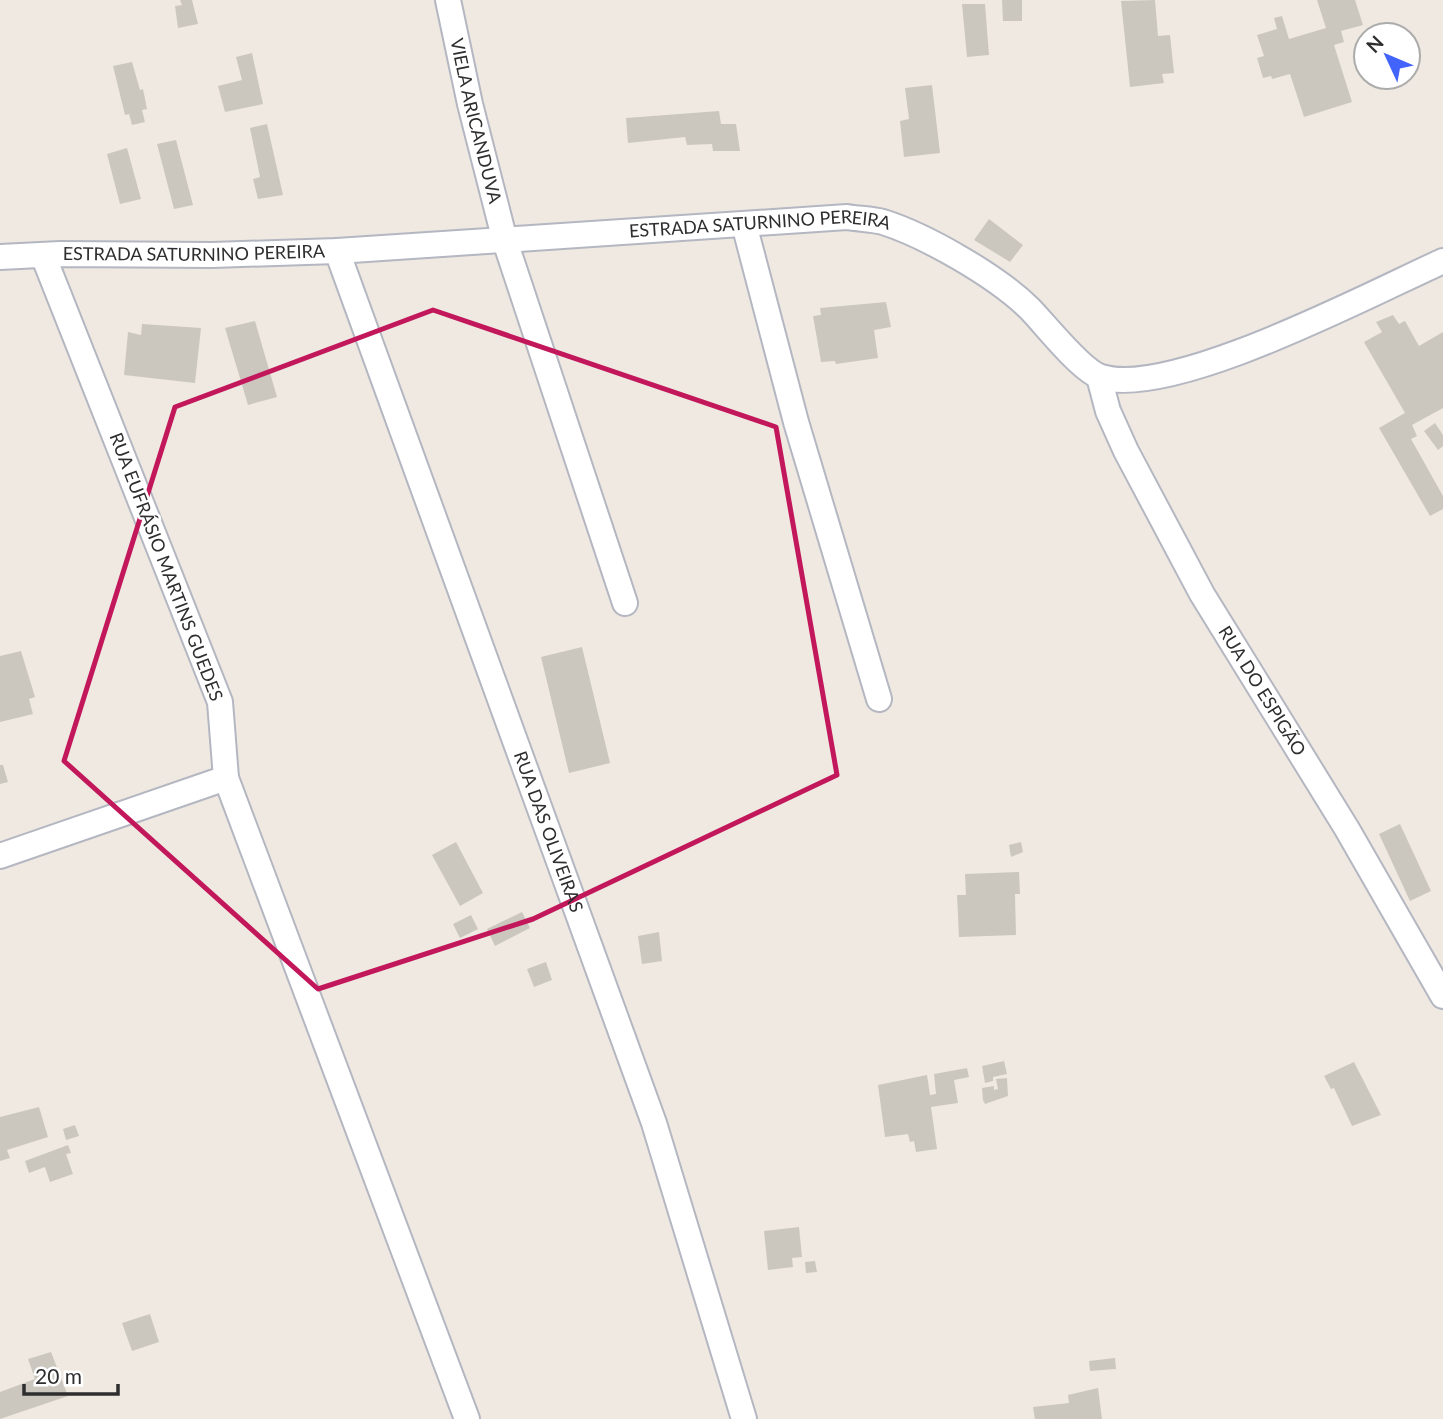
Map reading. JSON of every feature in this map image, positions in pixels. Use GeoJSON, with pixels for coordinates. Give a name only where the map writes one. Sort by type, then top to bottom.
{"type":"FeatureCollection","features":[{"type":"Feature","properties":{"kind":"street","name":"VIELA ARICANDUVA"},"geometry":{"type":"LineString","coordinates":[[448,0],[470,104],[506,241],[625,603]]}},
{"type":"Feature","properties":{"kind":"street","name":"ESTRADA SATURNINO PEREIRA"},"geometry":{"type":"LineString","coordinates":[[0,257],[337,251],[847,217],[881,221],[911,233],[992,278],[1027,306],[1083,365],[1099,377]]}},
{"type":"Feature","properties":{"kind":"street"},"geometry":{"type":"LineString","coordinates":[[744,224],[796,422],[879,699]]}},
{"type":"Feature","properties":{"kind":"street","name":"RUA DAS OLIVEIRAS"},"geometry":{"type":"LineString","coordinates":[[337,251],[654,1123],[744,1419]]}},
{"type":"Feature","properties":{"kind":"street","name":"RUA EUFRÁSIO MARTINS GUEDES"},"geometry":{"type":"LineString","coordinates":[[43,255],[220,702],[226,778]]}},
{"type":"Feature","properties":{"kind":"street"},"geometry":{"type":"LineString","coordinates":[[1099,377],[1125,381],[1157,377],[1212,362],[1271,340],[1443,261]]}},
{"type":"Feature","properties":{"kind":"street","name":"RUA DO ESPIGÃO"},"geometry":{"type":"LineString","coordinates":[[1099,377],[1108,411],[1126,451],[1202,594],[1347,829],[1443,996]]}},
{"type":"Feature","properties":{"kind":"street"},"geometry":{"type":"LineString","coordinates":[[0,856],[226,778],[467,1419]]}},
{"type":"Feature","properties":{"kind":"highlighted area"},"geometry":{"type":"Polygon","coordinates":[[[433,310],[776,427],[837,775],[533,919],[318,989],[64,761],[175,407],[433,310]]]}},
{"type":"Feature","properties":{"kind":"building"},"geometry":{"type":"Polygon","coordinates":[[[180,0],[192,0],[198,24],[178,28],[175,6],[182,5],[180,0]]]}},
{"type":"Feature","properties":{"kind":"building"},"geometry":{"type":"Polygon","coordinates":[[[1002,0],[1022,0],[1022,21],[1003,21],[1002,0]]]}},
{"type":"Feature","properties":{"kind":"building"},"geometry":{"type":"Polygon","coordinates":[[[1155,0],[1158,36],[1170,35],[1174,73],[1162,74],[1164,83],[1130,87],[1121,1],[1155,0]]]}},
{"type":"Feature","properties":{"kind":"building"},"geometry":{"type":"Polygon","coordinates":[[[1317,0],[1355,0],[1362,21],[1352,21],[1352,28],[1341,31],[1344,42],[1334,45],[1352,102],[1304,117],[1290,74],[1272,79],[1271,76],[1263,78],[1257,58],[1264,56],[1257,35],[1277,29],[1274,18],[1282,16],[1289,39],[1326,28],[1317,0]]]}},
{"type":"Feature","properties":{"kind":"building"},"geometry":{"type":"Polygon","coordinates":[[[962,4],[985,4],[989,55],[967,57],[962,4]]]}},
{"type":"Feature","properties":{"kind":"building"},"geometry":{"type":"Polygon","coordinates":[[[252,53],[263,104],[225,112],[218,86],[242,80],[236,57],[252,53]]]}},
{"type":"Feature","properties":{"kind":"building"},"geometry":{"type":"Polygon","coordinates":[[[132,62],[140,90],[143,89],[147,109],[142,110],[145,122],[132,125],[129,114],[125,115],[113,66],[132,62]]]}},
{"type":"Feature","properties":{"kind":"building"},"geometry":{"type":"Polygon","coordinates":[[[932,85],[940,153],[904,157],[900,121],[909,119],[905,88],[932,85]]]}},
{"type":"Feature","properties":{"kind":"building"},"geometry":{"type":"Polygon","coordinates":[[[719,111],[721,124],[736,124],[740,151],[713,151],[712,144],[687,145],[685,137],[628,143],[626,118],[719,111]]]}},
{"type":"Feature","properties":{"kind":"building"},"geometry":{"type":"Polygon","coordinates":[[[267,124],[283,195],[258,199],[253,179],[260,177],[250,128],[267,124]]]}},
{"type":"Feature","properties":{"kind":"building"},"geometry":{"type":"Polygon","coordinates":[[[176,140],[193,205],[174,209],[157,144],[176,140]]]}},
{"type":"Feature","properties":{"kind":"building"},"geometry":{"type":"Polygon","coordinates":[[[127,148],[141,199],[120,204],[107,154],[127,148]]]}},
{"type":"Feature","properties":{"kind":"building"},"geometry":{"type":"Polygon","coordinates":[[[989,219],[1023,245],[1010,262],[974,240],[989,219]]]}},
{"type":"Feature","properties":{"kind":"building"},"geometry":{"type":"Polygon","coordinates":[[[886,302],[891,327],[874,330],[878,358],[836,364],[835,361],[821,362],[813,316],[821,315],[820,308],[886,302]]]}},
{"type":"Feature","properties":{"kind":"building"},"geometry":{"type":"Polygon","coordinates":[[[1393,315],[1399,324],[1405,321],[1419,346],[1443,332],[1443,408],[1412,425],[1417,436],[1411,439],[1443,496],[1443,509],[1430,516],[1379,428],[1405,413],[1364,342],[1382,332],[1376,322],[1393,315]]]}},
{"type":"Feature","properties":{"kind":"building"},"geometry":{"type":"Polygon","coordinates":[[[255,321],[277,397],[248,405],[225,328],[255,321]]]}},
{"type":"Feature","properties":{"kind":"building"},"geometry":{"type":"Polygon","coordinates":[[[142,324],[201,328],[195,383],[124,375],[128,332],[141,335],[142,324]]]}},
{"type":"Feature","properties":{"kind":"building"},"geometry":{"type":"Polygon","coordinates":[[[1435,423],[1443,435],[1443,446],[1438,450],[1424,431],[1435,423]]]}},
{"type":"Feature","properties":{"kind":"building"},"geometry":{"type":"Polygon","coordinates":[[[582,647],[610,763],[569,773],[541,657],[582,647]]]}},
{"type":"Feature","properties":{"kind":"building"},"geometry":{"type":"Polygon","coordinates":[[[21,651],[35,697],[29,699],[33,714],[0,722],[0,656],[21,651]]]}},
{"type":"Feature","properties":{"kind":"building"},"geometry":{"type":"Polygon","coordinates":[[[0,765],[3,765],[8,782],[0,784],[0,765]]]}},
{"type":"Feature","properties":{"kind":"building"},"geometry":{"type":"Polygon","coordinates":[[[1400,824],[1431,891],[1410,901],[1379,834],[1400,824]]]}},
{"type":"Feature","properties":{"kind":"building"},"geometry":{"type":"Polygon","coordinates":[[[456,842],[483,893],[460,906],[432,855],[456,842]]]}},
{"type":"Feature","properties":{"kind":"building"},"geometry":{"type":"Polygon","coordinates":[[[1021,842],[1023,852],[1011,857],[1009,845],[1021,842]]]}},
{"type":"Feature","properties":{"kind":"building"},"geometry":{"type":"Polygon","coordinates":[[[1019,872],[1020,894],[1015,894],[1016,935],[959,937],[957,895],[966,895],[965,874],[1019,872]]]}},
{"type":"Feature","properties":{"kind":"building"},"geometry":{"type":"Polygon","coordinates":[[[522,912],[530,928],[495,946],[487,929],[522,912]]]}},
{"type":"Feature","properties":{"kind":"building"},"geometry":{"type":"Polygon","coordinates":[[[471,915],[478,929],[460,938],[453,924],[471,915]]]}},
{"type":"Feature","properties":{"kind":"building"},"geometry":{"type":"Polygon","coordinates":[[[659,932],[662,961],[642,964],[638,936],[659,932]]]}},
{"type":"Feature","properties":{"kind":"building"},"geometry":{"type":"Polygon","coordinates":[[[546,962],[552,980],[534,987],[527,969],[546,962]]]}},
{"type":"Feature","properties":{"kind":"building"},"geometry":{"type":"Polygon","coordinates":[[[1004,1061],[1007,1074],[993,1077],[993,1081],[985,1083],[982,1066],[1004,1061]]]}},
{"type":"Feature","properties":{"kind":"building"},"geometry":{"type":"Polygon","coordinates":[[[1354,1062],[1381,1115],[1352,1126],[1334,1088],[1331,1089],[1324,1076],[1354,1062]]]}},
{"type":"Feature","properties":{"kind":"building"},"geometry":{"type":"Polygon","coordinates":[[[967,1068],[969,1077],[954,1080],[958,1103],[931,1107],[937,1149],[916,1152],[914,1141],[910,1142],[908,1134],[885,1137],[878,1085],[927,1075],[930,1095],[936,1094],[934,1074],[967,1068]]]}},
{"type":"Feature","properties":{"kind":"building"},"geometry":{"type":"Polygon","coordinates":[[[1007,1078],[1008,1096],[985,1104],[982,1088],[994,1086],[994,1090],[998,1089],[996,1079],[1007,1078]]]}},
{"type":"Feature","properties":{"kind":"building"},"geometry":{"type":"Polygon","coordinates":[[[39,1107],[48,1137],[7,1150],[10,1158],[0,1161],[0,1117],[39,1107]]]}},
{"type":"Feature","properties":{"kind":"building"},"geometry":{"type":"Polygon","coordinates":[[[75,1125],[79,1136],[66,1140],[63,1129],[75,1125]]]}},
{"type":"Feature","properties":{"kind":"building"},"geometry":{"type":"Polygon","coordinates":[[[68,1145],[71,1153],[66,1154],[73,1174],[50,1182],[45,1167],[29,1173],[25,1161],[68,1145]]]}},
{"type":"Feature","properties":{"kind":"building"},"geometry":{"type":"Polygon","coordinates":[[[799,1227],[802,1257],[792,1258],[793,1267],[768,1270],[764,1231],[799,1227]]]}},
{"type":"Feature","properties":{"kind":"building"},"geometry":{"type":"Polygon","coordinates":[[[815,1261],[817,1272],[806,1273],[805,1262],[815,1261]]]}},
{"type":"Feature","properties":{"kind":"building"},"geometry":{"type":"Polygon","coordinates":[[[150,1314],[159,1342],[132,1351],[122,1323],[150,1314]]]}},
{"type":"Feature","properties":{"kind":"building"},"geometry":{"type":"Polygon","coordinates":[[[51,1352],[68,1396],[0,1419],[0,1392],[35,1379],[28,1359],[51,1352]]]}},
{"type":"Feature","properties":{"kind":"building"},"geometry":{"type":"Polygon","coordinates":[[[1115,1358],[1116,1369],[1090,1371],[1089,1361],[1115,1358]]]}},
{"type":"Feature","properties":{"kind":"building"},"geometry":{"type":"Polygon","coordinates":[[[1098,1388],[1102,1419],[1035,1419],[1033,1407],[1069,1403],[1068,1395],[1098,1388]]]}}]}
